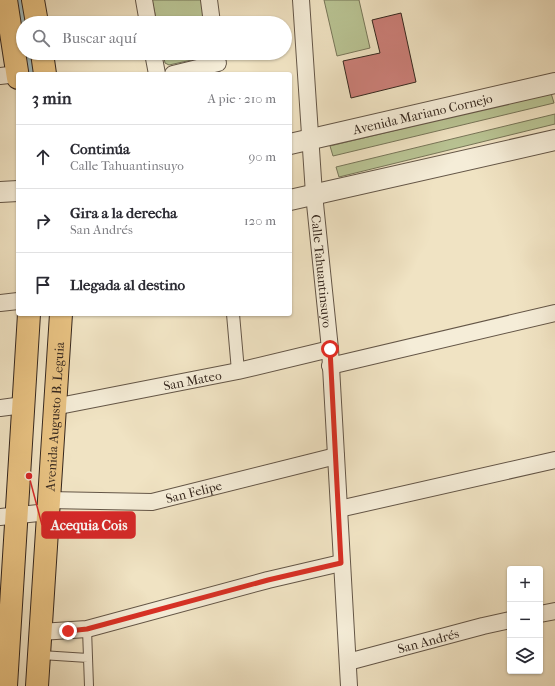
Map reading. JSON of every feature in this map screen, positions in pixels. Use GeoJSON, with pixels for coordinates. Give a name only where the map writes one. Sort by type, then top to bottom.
{"type":"FeatureCollection","features":[{"type":"Feature","properties":{"kind":"main road"},"geometry":{"type":"LineString","coordinates":[[6,0],[12,76]]}},
{"type":"Feature","properties":{"kind":"main road"},"geometry":{"type":"LineString","coordinates":[[34,0],[36,16]]}},
{"type":"Feature","properties":{"kind":"main road"},"geometry":{"type":"LineString","coordinates":[[43,60],[45,72]]}},
{"type":"Feature","properties":{"kind":"main road"},"geometry":{"type":"LineString","coordinates":[[6,686],[11,516],[23,405],[29,316]]}},
{"type":"Feature","properties":{"kind":"main road","name":"Avenida Augusto B. Leguia"},"geometry":{"type":"LineString","coordinates":[[37,686],[61,316]]}},
{"type":"Feature","properties":{"kind":"street"},"geometry":{"type":"LineString","coordinates":[[144,0],[147,16]]}},
{"type":"Feature","properties":{"kind":"street"},"geometry":{"type":"LineString","coordinates":[[209,0],[211,16]]}},
{"type":"Feature","properties":{"kind":"street","name":"Calle Tahuantinsuyo"},"geometry":{"type":"LineString","coordinates":[[301,0],[314,194],[330,349],[349,686]]}},
{"type":"Feature","properties":{"kind":"street"},"geometry":{"type":"LineString","coordinates":[[154,60],[157,72]]}},
{"type":"Feature","properties":{"kind":"street"},"geometry":{"type":"LineString","coordinates":[[182,72],[218,63]]}},
{"type":"Feature","properties":{"kind":"street","name":"Avenida Mariano Cornejo"},"geometry":{"type":"LineString","coordinates":[[292,144],[555,83]]}},
{"type":"Feature","properties":{"kind":"street"},"geometry":{"type":"LineString","coordinates":[[292,200],[555,140]]}},
{"type":"Feature","properties":{"kind":"street"},"geometry":{"type":"LineString","coordinates":[[0,192],[16,191]]}},
{"type":"Feature","properties":{"kind":"street"},"geometry":{"type":"LineString","coordinates":[[0,303],[16,301]]}},
{"type":"Feature","properties":{"kind":"street"},"geometry":{"type":"LineString","coordinates":[[330,366],[555,314]]}},
{"type":"Feature","properties":{"kind":"street"},"geometry":{"type":"LineString","coordinates":[[233,316],[238,371]]}},
{"type":"Feature","properties":{"kind":"street","name":"San Mateo"},"geometry":{"type":"LineString","coordinates":[[54,407],[238,371],[330,349]]}},
{"type":"Feature","properties":{"kind":"street"},"geometry":{"type":"LineString","coordinates":[[0,408],[23,405]]}},
{"type":"Feature","properties":{"kind":"street","name":"San Felipe"},"geometry":{"type":"LineString","coordinates":[[11,516],[48,508],[152,502],[336,456]]}},
{"type":"Feature","properties":{"kind":"street"},"geometry":{"type":"LineString","coordinates":[[339,509],[555,460]]}},
{"type":"Feature","properties":{"kind":"street"},"geometry":{"type":"LineString","coordinates":[[40,632],[87,629],[268,580],[341,563]]}},
{"type":"Feature","properties":{"kind":"street"},"geometry":{"type":"LineString","coordinates":[[543,613],[555,611]]}},
{"type":"Feature","properties":{"kind":"street","name":"San Andrés"},"geometry":{"type":"LineString","coordinates":[[348,662],[507,621]]}},
{"type":"Feature","properties":{"kind":"lane"},"geometry":{"type":"LineString","coordinates":[[87,629],[89,686]]}},
{"type":"Feature","properties":{"kind":"lane"},"geometry":{"type":"LineString","coordinates":[[39,655],[88,658]]}},
{"type":"Feature","properties":{"kind":"green space"},"geometry":{"type":"Polygon","coordinates":[[[152,0],[202,0],[204,16],[155,16],[152,0]]]}},
{"type":"Feature","properties":{"kind":"green space"},"geometry":{"type":"Polygon","coordinates":[[[324,0],[359,0],[370,48],[337,56],[324,0]]]}},
{"type":"Feature","properties":{"kind":"green space"},"geometry":{"type":"Polygon","coordinates":[[[164,60],[192,60],[169,65],[165,63],[164,60]]]}},
{"type":"Feature","properties":{"kind":"green space"},"geometry":{"type":"Polygon","coordinates":[[[551,93],[554,103],[333,156],[330,146],[551,93]]]}},
{"type":"Feature","properties":{"kind":"green space"},"geometry":{"type":"Polygon","coordinates":[[[555,114],[555,124],[339,177],[336,167],[555,114]]]}},
{"type":"Feature","properties":{"kind":"building"},"geometry":{"type":"Polygon","coordinates":[[[401,13],[416,82],[351,98],[343,61],[380,53],[372,20],[401,13]]]}},
{"type":"Feature","properties":{"kind":"waterway"},"geometry":{"type":"LineString","coordinates":[[19,0],[21,16]]}},
{"type":"Feature","properties":{"kind":"waterway"},"geometry":{"type":"LineString","coordinates":[[28,60],[30,72]]}},
{"type":"Feature","properties":{"kind":"place","name":"Acequia Cois"},"geometry":{"type":"Point","coordinates":[29,476]}},
{"type":"Feature","properties":{"kind":"route"},"geometry":{"type":"LineString","coordinates":[[68,631],[87,629],[268,580],[341,563],[330,349]]}}]}
